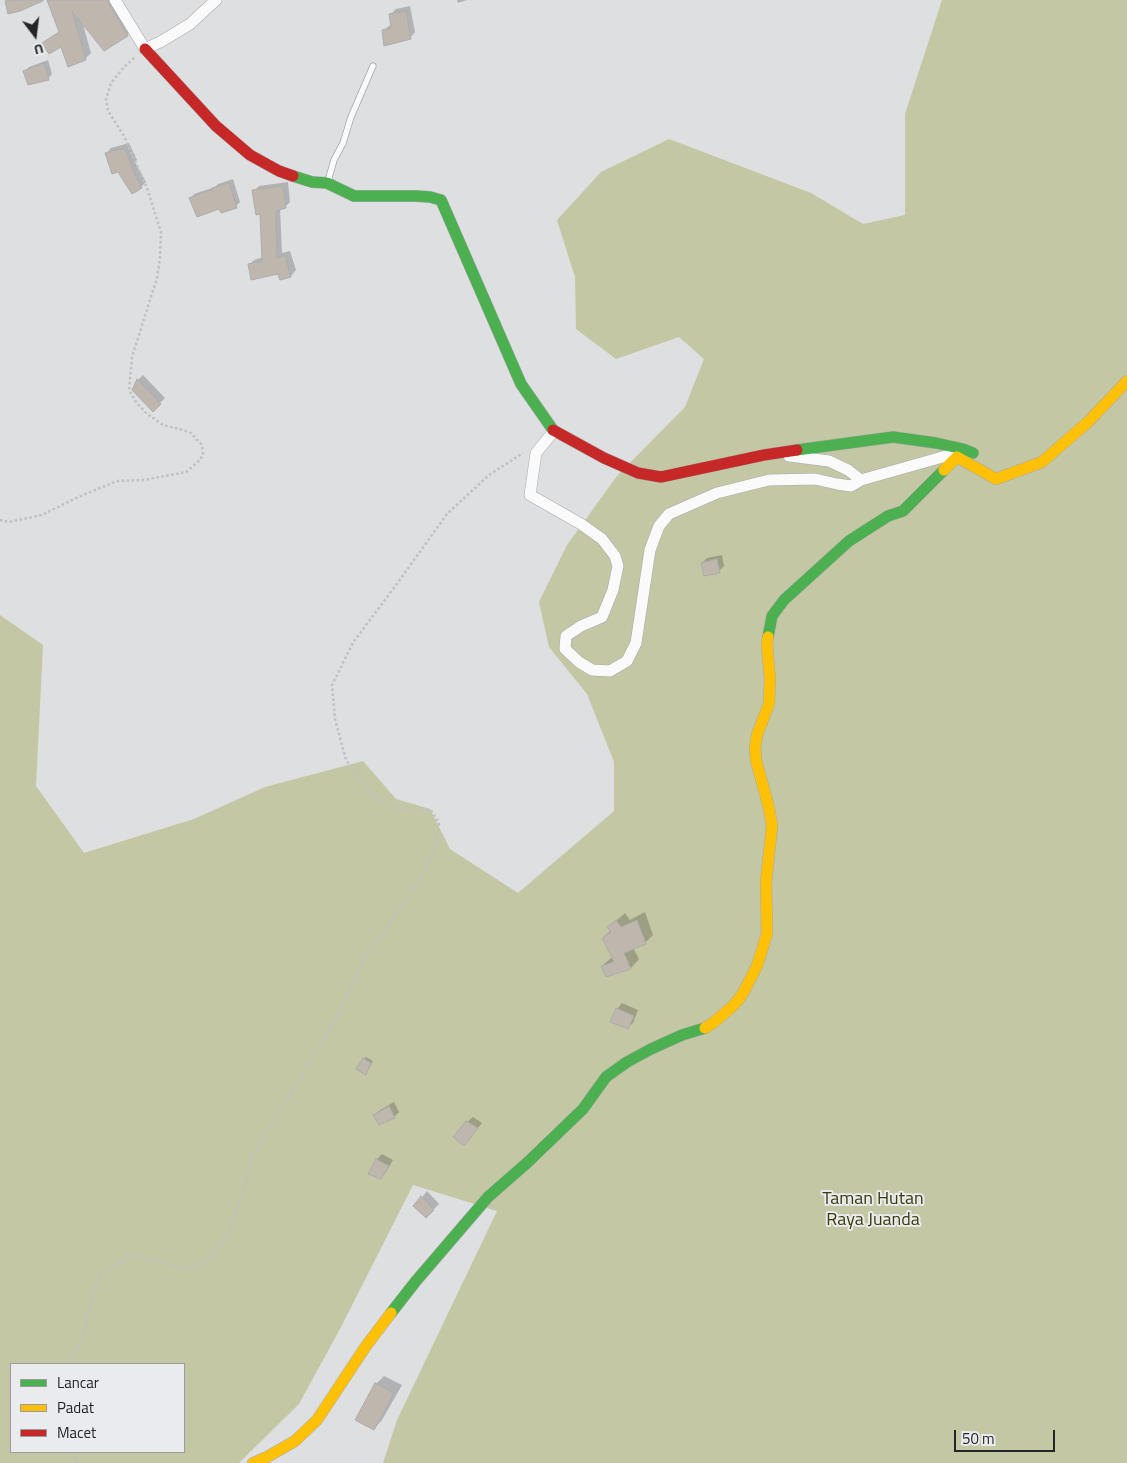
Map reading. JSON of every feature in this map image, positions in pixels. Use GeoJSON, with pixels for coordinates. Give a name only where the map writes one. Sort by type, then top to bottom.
{"type":"FeatureCollection","features":[{"type":"Feature","properties":{"kind":"street"},"geometry":{"type":"LineString","coordinates":[[115,0],[145,49],[216,126],[250,155],[279,171],[312,182],[327,183],[354,196],[416,196],[441,200],[520,384],[554,432],[638,473],[661,477],[764,455],[893,437],[963,449],[974,454],[983,462],[996,479]]}},
{"type":"Feature","properties":{"kind":"street"},"geometry":{"type":"LineString","coordinates":[[145,49],[190,24],[216,0]]}},
{"type":"Feature","properties":{"kind":"street"},"geometry":{"type":"LineString","coordinates":[[554,432],[536,453],[530,495],[573,519],[602,540],[615,556],[618,566],[613,590],[602,617],[566,636],[565,649],[579,662],[592,670],[610,671],[627,661],[636,643],[650,550],[659,526],[670,514],[717,494],[769,480],[815,480],[851,486],[861,480],[946,456],[957,457],[996,479],[1042,462],[1088,422],[1127,381]]}},
{"type":"Feature","properties":{"kind":"street"},"geometry":{"type":"LineString","coordinates":[[775,454],[829,461],[848,470],[861,480]]}},
{"type":"Feature","properties":{"kind":"street"},"geometry":{"type":"LineString","coordinates":[[253,1463],[295,1441],[317,1420],[366,1346],[416,1281],[488,1197],[528,1162],[583,1109],[606,1077],[621,1065],[651,1049],[700,1030],[734,1005],[742,995],[757,966],[767,934],[766,875],[772,826],[756,760],[755,748],[757,735],[769,704],[770,679],[767,645],[772,616],[784,600],[849,541],[888,516],[903,511],[957,457]]}},
{"type":"Feature","properties":{"kind":"lane"},"geometry":{"type":"LineString","coordinates":[[327,183],[334,160],[343,143],[351,117],[373,66]]}},
{"type":"Feature","properties":{"kind":"path"},"geometry":{"type":"LineString","coordinates":[[0,520],[8,522],[42,515],[78,497],[117,481],[144,480],[186,472],[204,454],[202,445],[191,433],[163,425],[146,413],[136,402],[129,390],[132,357],[156,278],[160,258],[161,232],[147,188],[124,136],[108,111],[106,99],[111,83],[124,67],[145,49]]}},
{"type":"Feature","properties":{"kind":"path"},"geometry":{"type":"LineString","coordinates":[[70,1363],[83,1338],[93,1293],[103,1271],[133,1255],[190,1270],[214,1254],[230,1234],[253,1155],[335,1021],[367,953],[399,911],[428,865],[435,846],[439,823],[431,810],[411,811],[393,807],[374,797],[346,760],[334,719],[332,686],[354,641],[400,581],[447,514],[489,475],[530,448]]}},
{"type":"Feature","properties":{"kind":"green space","name":"Taman Hutan Raya Juanda"},"geometry":{"type":"Polygon","coordinates":[[[942,0],[1127,0],[1127,1463],[383,1463],[397,1420],[497,1211],[413,1185],[340,1329],[299,1404],[239,1463],[0,1463],[0,615],[43,645],[36,786],[84,853],[194,819],[265,787],[363,761],[396,799],[430,809],[450,849],[518,893],[614,811],[614,762],[587,694],[549,647],[539,602],[567,545],[617,476],[685,407],[704,359],[679,337],[616,359],[576,329],[575,277],[557,220],[601,172],[669,139],[811,193],[863,224],[905,215],[905,114],[942,0]]]}},
{"type":"Feature","properties":{"kind":"building"},"geometry":{"type":"Polygon","coordinates":[[[47,0],[108,0],[128,36],[104,51],[72,11],[86,60],[68,67],[61,47],[49,54],[42,43],[59,32],[47,0]]]}},
{"type":"Feature","properties":{"kind":"building"},"geometry":{"type":"Polygon","coordinates":[[[5,1],[43,1],[8,14],[5,1]]]}},
{"type":"Feature","properties":{"kind":"building"},"geometry":{"type":"Polygon","coordinates":[[[406,11],[411,39],[384,46],[382,30],[391,28],[389,14],[406,11]]]}},
{"type":"Feature","properties":{"kind":"building"},"geometry":{"type":"Polygon","coordinates":[[[44,63],[49,80],[28,85],[23,71],[44,63]]]}},
{"type":"Feature","properties":{"kind":"building"},"geometry":{"type":"Polygon","coordinates":[[[124,148],[142,188],[132,194],[118,172],[112,174],[105,153],[124,148]]]}},
{"type":"Feature","properties":{"kind":"building"},"geometry":{"type":"Polygon","coordinates":[[[229,183],[237,208],[221,213],[219,209],[197,217],[189,198],[229,183]]]}},
{"type":"Feature","properties":{"kind":"building"},"geometry":{"type":"Polygon","coordinates":[[[283,186],[286,208],[276,211],[277,258],[285,255],[291,277],[280,280],[278,274],[251,280],[248,264],[262,261],[260,214],[256,215],[252,190],[283,186]]]}},
{"type":"Feature","properties":{"kind":"building"},"geometry":{"type":"Polygon","coordinates":[[[137,379],[161,404],[153,412],[132,390],[137,379]]]}},
{"type":"Feature","properties":{"kind":"building"},"geometry":{"type":"Polygon","coordinates":[[[717,559],[720,573],[704,576],[701,563],[717,559]]]}},
{"type":"Feature","properties":{"kind":"building"},"geometry":{"type":"Polygon","coordinates":[[[616,920],[621,927],[637,920],[646,944],[624,953],[631,969],[606,977],[601,966],[614,962],[602,938],[611,932],[607,927],[616,920]]]}},
{"type":"Feature","properties":{"kind":"building"},"geometry":{"type":"Polygon","coordinates":[[[616,1008],[634,1016],[628,1029],[610,1022],[616,1008]]]}},
{"type":"Feature","properties":{"kind":"building"},"geometry":{"type":"Polygon","coordinates":[[[363,1058],[371,1063],[366,1075],[356,1069],[363,1058]]]}},
{"type":"Feature","properties":{"kind":"building"},"geometry":{"type":"Polygon","coordinates":[[[389,1106],[395,1118],[379,1125],[373,1115],[389,1106]]]}},
{"type":"Feature","properties":{"kind":"building"},"geometry":{"type":"Polygon","coordinates":[[[466,1121],[478,1128],[464,1146],[453,1137],[466,1121]]]}},
{"type":"Feature","properties":{"kind":"building"},"geometry":{"type":"Polygon","coordinates":[[[376,1159],[389,1166],[381,1179],[368,1174],[376,1159]]]}},
{"type":"Feature","properties":{"kind":"building"},"geometry":{"type":"Polygon","coordinates":[[[421,1196],[434,1210],[426,1218],[413,1206],[421,1196]]]}},
{"type":"Feature","properties":{"kind":"building"},"geometry":{"type":"Polygon","coordinates":[[[375,1383],[394,1393],[374,1430],[355,1420],[375,1383]]]}},
{"type":"Feature","properties":{"kind":"traffic: fast"},"geometry":{"type":"LineString","coordinates":[[293,176],[312,182],[327,183],[354,196],[416,196],[441,200],[521,384],[553,430]]}},
{"type":"Feature","properties":{"kind":"traffic: fast"},"geometry":{"type":"LineString","coordinates":[[797,450],[893,437],[936,443],[973,453]]}},
{"type":"Feature","properties":{"kind":"traffic: fast"},"geometry":{"type":"LineString","coordinates":[[768,637],[772,616],[784,600],[849,541],[888,516],[903,511],[944,470]]}},
{"type":"Feature","properties":{"kind":"traffic: fast"},"geometry":{"type":"LineString","coordinates":[[391,1313],[488,1197],[528,1162],[583,1109],[606,1077],[627,1062],[651,1049],[682,1035],[705,1028]]}},
{"type":"Feature","properties":{"kind":"traffic: slow"},"geometry":{"type":"LineString","coordinates":[[944,470],[957,457],[996,479],[1042,462],[1088,422],[1127,381]]}},
{"type":"Feature","properties":{"kind":"traffic: slow"},"geometry":{"type":"LineString","coordinates":[[705,1028],[734,1005],[742,995],[757,966],[767,934],[766,882],[772,826],[756,760],[755,748],[757,735],[769,704],[768,637]]}},
{"type":"Feature","properties":{"kind":"traffic: slow"},"geometry":{"type":"LineString","coordinates":[[253,1463],[295,1441],[317,1420],[366,1346],[391,1313]]}},
{"type":"Feature","properties":{"kind":"traffic: jam"},"geometry":{"type":"LineString","coordinates":[[145,49],[216,126],[250,155],[279,171],[293,176]]}},
{"type":"Feature","properties":{"kind":"traffic: jam"},"geometry":{"type":"LineString","coordinates":[[553,430],[604,458],[638,473],[661,477],[764,455],[797,450]]}}]}
